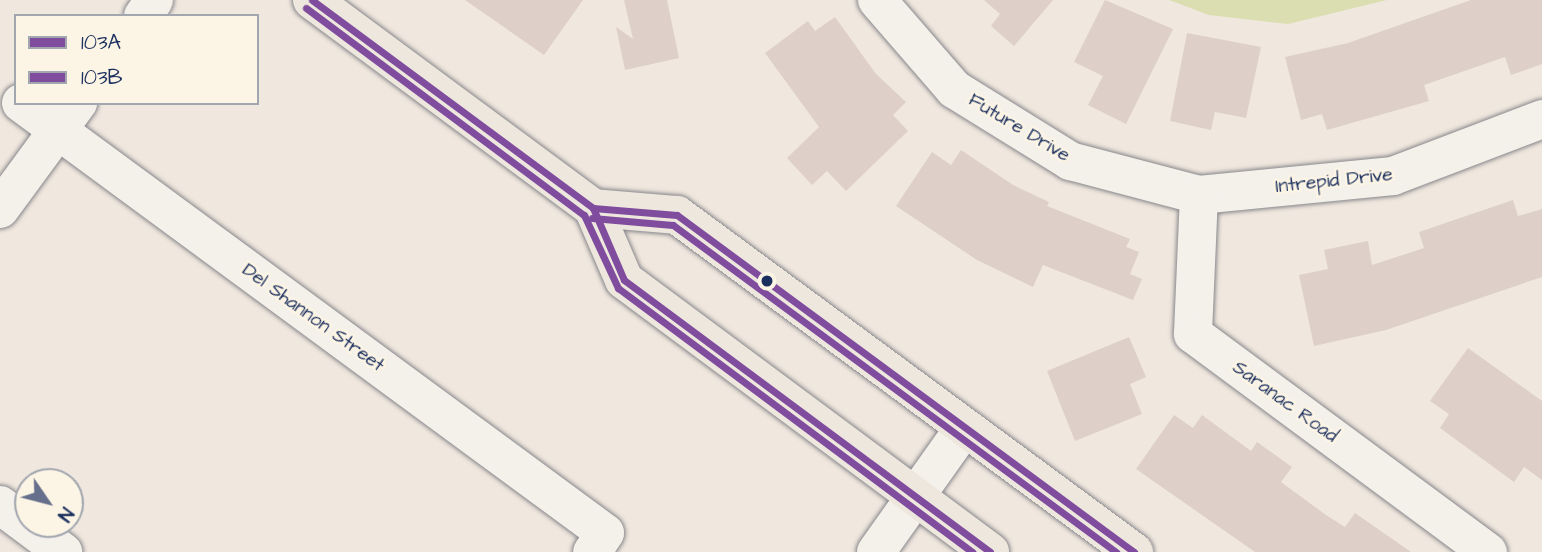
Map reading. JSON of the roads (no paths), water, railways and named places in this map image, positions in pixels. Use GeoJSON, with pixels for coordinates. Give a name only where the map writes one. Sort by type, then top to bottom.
{"type":"FeatureCollection","features":[{"type":"Feature","properties":{"kind":"main road"},"geometry":{"type":"LineString","coordinates":[[312,0],[593,208],[624,281],[990,552]]}},
{"type":"Feature","properties":{"kind":"main road"},"geometry":{"type":"LineString","coordinates":[[593,208],[677,215],[1134,552]]}},
{"type":"Feature","properties":{"kind":"street","name":"Future Drive"},"geometry":{"type":"LineString","coordinates":[[877,0],[954,89],[1070,161],[1199,195]]}},
{"type":"Feature","properties":{"kind":"street","name":"Del Shannon Street"},"geometry":{"type":"LineString","coordinates":[[29,105],[68,117],[599,543]]}},
{"type":"Feature","properties":{"kind":"street"},"geometry":{"type":"LineString","coordinates":[[0,209],[68,117]]}},
{"type":"Feature","properties":{"kind":"street","name":"Intrepid Drive"},"geometry":{"type":"LineString","coordinates":[[1199,195],[1393,177],[1542,119]]}},
{"type":"Feature","properties":{"kind":"street","name":"Saranac Road"},"geometry":{"type":"LineString","coordinates":[[1199,195],[1193,334],[1488,552]]}},
{"type":"Feature","properties":{"kind":"street"},"geometry":{"type":"LineString","coordinates":[[876,552],[964,428]]}},
{"type":"Feature","properties":{"kind":"street"},"geometry":{"type":"LineString","coordinates":[[0,505],[63,552]]}}]}
